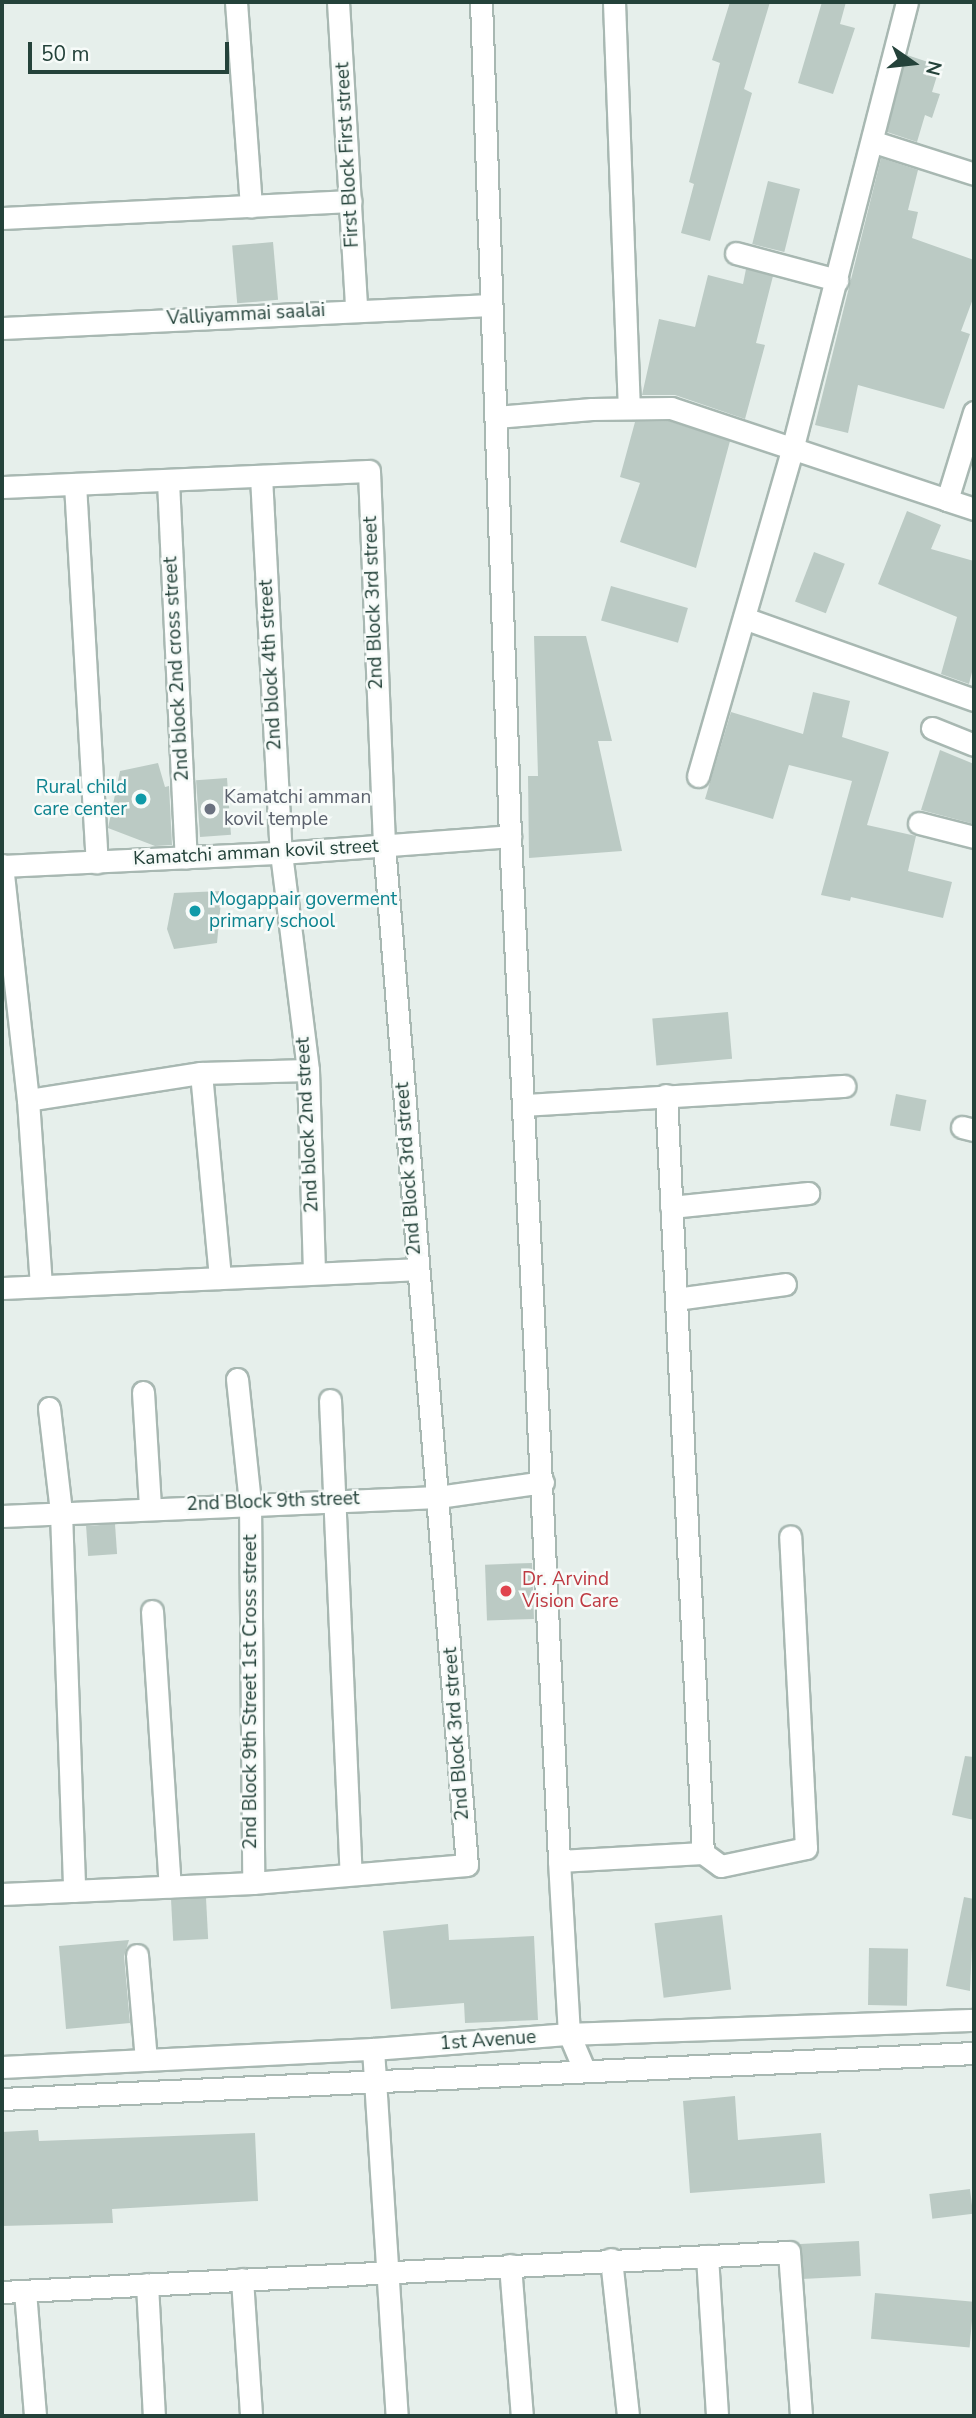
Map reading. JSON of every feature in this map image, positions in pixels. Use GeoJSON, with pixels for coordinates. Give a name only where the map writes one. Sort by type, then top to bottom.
{"type":"FeatureCollection","features":[{"type":"Feature","properties":{"kind":"street"},"geometry":{"type":"LineString","coordinates":[[236,2],[251,206]]}},
{"type":"Feature","properties":{"kind":"street","name":"First Block First street"},"geometry":{"type":"LineString","coordinates":[[338,2],[356,309]]}},
{"type":"Feature","properties":{"kind":"street"},"geometry":{"type":"LineString","coordinates":[[481,2],[510,836],[543,1482],[559,1861],[569,2034],[584,2070]]}},
{"type":"Feature","properties":{"kind":"street"},"geometry":{"type":"LineString","coordinates":[[614,2],[629,408]]}},
{"type":"Feature","properties":{"kind":"street"},"geometry":{"type":"LineString","coordinates":[[698,776],[793,446],[874,142],[907,2]]}},
{"type":"Feature","properties":{"kind":"street"},"geometry":{"type":"LineString","coordinates":[[874,142],[974,174]]}},
{"type":"Feature","properties":{"kind":"street"},"geometry":{"type":"LineString","coordinates":[[2,218],[351,201]]}},
{"type":"Feature","properties":{"kind":"street"},"geometry":{"type":"LineString","coordinates":[[736,253],[837,280]]}},
{"type":"Feature","properties":{"kind":"street","name":"Valliyammai saalai"},"geometry":{"type":"LineString","coordinates":[[2,328],[356,309],[490,305]]}},
{"type":"Feature","properties":{"kind":"street"},"geometry":{"type":"LineString","coordinates":[[496,417],[629,408],[671,408],[793,446],[974,509]]}},
{"type":"Feature","properties":{"kind":"street"},"geometry":{"type":"LineString","coordinates":[[947,500],[974,412]]}},
{"type":"Feature","properties":{"kind":"street","name":"2nd Block 3rd street"},"geometry":{"type":"LineString","coordinates":[[261,476],[369,471],[384,845],[416,1269],[438,1497],[467,1865],[351,1874]]}},
{"type":"Feature","properties":{"kind":"street"},"geometry":{"type":"LineString","coordinates":[[2,487],[261,476]]}},
{"type":"Feature","properties":{"kind":"street","name":"2nd block 4th street"},"geometry":{"type":"LineString","coordinates":[[261,476],[281,853]]}},
{"type":"Feature","properties":{"kind":"street","name":"2nd block 2nd cross street"},"geometry":{"type":"LineString","coordinates":[[167,481],[186,858]]}},
{"type":"Feature","properties":{"kind":"street"},"geometry":{"type":"LineString","coordinates":[[75,484],[97,862]]}},
{"type":"Feature","properties":{"kind":"street"},"geometry":{"type":"LineString","coordinates":[[744,618],[974,701]]}},
{"type":"Feature","properties":{"kind":"street"},"geometry":{"type":"LineString","coordinates":[[932,728],[974,745]]}},
{"type":"Feature","properties":{"kind":"street"},"geometry":{"type":"LineString","coordinates":[[919,823],[974,837]]}},
{"type":"Feature","properties":{"kind":"street","name":"Kamatchi amman kovil street"},"geometry":{"type":"LineString","coordinates":[[2,866],[281,853],[510,836]]}},
{"type":"Feature","properties":{"kind":"street","name":"2nd block 2nd street"},"geometry":{"type":"LineString","coordinates":[[281,853],[308,1070],[314,1273]]}},
{"type":"Feature","properties":{"kind":"street"},"geometry":{"type":"LineString","coordinates":[[2,866],[28,1100],[41,1284]]}},
{"type":"Feature","properties":{"kind":"street"},"geometry":{"type":"LineString","coordinates":[[28,1100],[201,1073],[308,1070]]}},
{"type":"Feature","properties":{"kind":"street"},"geometry":{"type":"LineString","coordinates":[[201,1073],[220,1278]]}},
{"type":"Feature","properties":{"kind":"street"},"geometry":{"type":"LineString","coordinates":[[524,1105],[844,1086]]}},
{"type":"Feature","properties":{"kind":"street"},"geometry":{"type":"LineString","coordinates":[[666,1095],[704,1853]]}},
{"type":"Feature","properties":{"kind":"street"},"geometry":{"type":"LineString","coordinates":[[671,1207],[808,1193]]}},
{"type":"Feature","properties":{"kind":"street"},"geometry":{"type":"LineString","coordinates":[[2,1288],[41,1284],[416,1269]]}},
{"type":"Feature","properties":{"kind":"street"},"geometry":{"type":"LineString","coordinates":[[676,1299],[785,1284]]}},
{"type":"Feature","properties":{"kind":"street","name":"2nd Block 9th Street 1st Cross street"},"geometry":{"type":"LineString","coordinates":[[237,1379],[250,1502],[253,1882]]}},
{"type":"Feature","properties":{"kind":"street"},"geometry":{"type":"LineString","coordinates":[[144,1392],[150,1508]]}},
{"type":"Feature","properties":{"kind":"street"},"geometry":{"type":"LineString","coordinates":[[2,1894],[253,1882],[351,1874],[330,1401]]}},
{"type":"Feature","properties":{"kind":"street"},"geometry":{"type":"LineString","coordinates":[[49,1408],[61,1512],[74,1891]]}},
{"type":"Feature","properties":{"kind":"street","name":"2nd Block 9th street"},"geometry":{"type":"LineString","coordinates":[[2,1516],[250,1502],[438,1497],[543,1482]]}},
{"type":"Feature","properties":{"kind":"street"},"geometry":{"type":"LineString","coordinates":[[559,1861],[704,1853],[721,1866],[806,1848],[790,1536]]}},
{"type":"Feature","properties":{"kind":"street"},"geometry":{"type":"LineString","coordinates":[[152,1611],[170,1886]]}},
{"type":"Feature","properties":{"kind":"street"},"geometry":{"type":"LineString","coordinates":[[137,1955],[146,2060]]}},
{"type":"Feature","properties":{"kind":"street","name":"1st Avenue"},"geometry":{"type":"LineString","coordinates":[[2,2067],[373,2049],[569,2034],[974,2020]]}},
{"type":"Feature","properties":{"kind":"street"},"geometry":{"type":"LineString","coordinates":[[373,2049],[397,2416]]}},
{"type":"Feature","properties":{"kind":"street","name":"1st Avenue"},"geometry":{"type":"LineString","coordinates":[[2,2099],[974,2053]]}},
{"type":"Feature","properties":{"kind":"street"},"geometry":{"type":"LineString","coordinates":[[2,2292],[789,2252],[801,2416]]}},
{"type":"Feature","properties":{"kind":"street"},"geometry":{"type":"LineString","coordinates":[[707,2256],[717,2416]]}},
{"type":"Feature","properties":{"kind":"street"},"geometry":{"type":"LineString","coordinates":[[612,2259],[628,2416]]}},
{"type":"Feature","properties":{"kind":"street"},"geometry":{"type":"LineString","coordinates":[[510,2265],[523,2416]]}},
{"type":"Feature","properties":{"kind":"street"},"geometry":{"type":"LineString","coordinates":[[242,2279],[251,2416]]}},
{"type":"Feature","properties":{"kind":"street"},"geometry":{"type":"LineString","coordinates":[[147,2284],[154,2416]]}},
{"type":"Feature","properties":{"kind":"street"},"geometry":{"type":"LineString","coordinates":[[25,2291],[35,2416]]}},
{"type":"Feature","properties":{"kind":"building"},"geometry":{"type":"Polygon","coordinates":[[[730,2],[770,2],[744,89],[752,93],[710,241],[681,233],[694,184],[689,182],[720,63],[712,60],[730,2]]]}},
{"type":"Feature","properties":{"kind":"building"},"geometry":{"type":"Polygon","coordinates":[[[822,2],[846,2],[840,24],[855,28],[833,94],[798,83],[822,2]]]}},
{"type":"Feature","properties":{"kind":"building"},"geometry":{"type":"Polygon","coordinates":[[[907,55],[940,66],[932,92],[940,94],[932,118],[925,115],[917,142],[887,132],[907,55]]]}},
{"type":"Feature","properties":{"kind":"building"},"geometry":{"type":"Polygon","coordinates":[[[881,158],[918,170],[908,210],[918,212],[912,238],[974,260],[974,296],[961,331],[970,334],[944,409],[858,385],[848,433],[815,425],[881,158]]]}},
{"type":"Feature","properties":{"kind":"building"},"geometry":{"type":"Polygon","coordinates":[[[768,181],[800,189],[784,252],[752,244],[768,181]]]}},
{"type":"Feature","properties":{"kind":"building"},"geometry":{"type":"Polygon","coordinates":[[[273,242],[278,300],[237,303],[232,246],[273,242]]]}},
{"type":"Feature","properties":{"kind":"building"},"geometry":{"type":"Polygon","coordinates":[[[746,269],[773,276],[756,343],[765,345],[745,419],[675,395],[642,395],[659,319],[695,327],[708,275],[743,284],[746,269]]]}},
{"type":"Feature","properties":{"kind":"building"},"geometry":{"type":"Polygon","coordinates":[[[669,421],[730,441],[696,568],[620,542],[640,483],[620,477],[635,422],[669,421]]]}},
{"type":"Feature","properties":{"kind":"building"},"geometry":{"type":"Polygon","coordinates":[[[907,511],[941,525],[931,549],[974,561],[974,664],[969,684],[941,674],[957,617],[878,584],[907,511]]]}},
{"type":"Feature","properties":{"kind":"building"},"geometry":{"type":"Polygon","coordinates":[[[814,552],[845,564],[826,613],[795,601],[814,552]]]}},
{"type":"Feature","properties":{"kind":"building"},"geometry":{"type":"Polygon","coordinates":[[[611,586],[688,608],[678,643],[601,621],[611,586]]]}},
{"type":"Feature","properties":{"kind":"building"},"geometry":{"type":"Polygon","coordinates":[[[534,636],[586,636],[612,741],[598,741],[622,851],[529,858],[528,776],[538,776],[534,636]]]}},
{"type":"Feature","properties":{"kind":"building"},"geometry":{"type":"Polygon","coordinates":[[[813,692],[850,701],[842,737],[889,752],[867,825],[916,836],[908,871],[952,882],[943,918],[851,897],[850,901],[821,895],[852,781],[789,765],[773,819],[705,799],[731,712],[803,734],[813,692]]]}},
{"type":"Feature","properties":{"kind":"building"},"geometry":{"type":"Polygon","coordinates":[[[940,750],[974,764],[974,824],[921,810],[940,750]]]}},
{"type":"Feature","properties":{"kind":"building","name":"Rural child care center"},"geometry":{"type":"Polygon","coordinates":[[[158,763],[165,787],[169,786],[172,845],[155,846],[108,828],[120,771],[158,763]]]}},
{"type":"Feature","properties":{"kind":"building","name":"Kamatchi amman kovil temple"},"geometry":{"type":"Polygon","coordinates":[[[227,778],[231,835],[200,837],[196,780],[227,778]]]}},
{"type":"Feature","properties":{"kind":"building","name":"Mogappair goverment primary school"},"geometry":{"type":"Polygon","coordinates":[[[222,891],[217,943],[174,949],[167,929],[174,893],[222,891]]]}},
{"type":"Feature","properties":{"kind":"building"},"geometry":{"type":"Polygon","coordinates":[[[728,1012],[732,1059],[656,1065],[652,1019],[728,1012]]]}},
{"type":"Feature","properties":{"kind":"building"},"geometry":{"type":"Polygon","coordinates":[[[896,1094],[926,1100],[920,1131],[890,1125],[896,1094]]]}},
{"type":"Feature","properties":{"kind":"building"},"geometry":{"type":"Polygon","coordinates":[[[115,1524],[117,1554],[88,1556],[86,1526],[115,1524]]]}},
{"type":"Feature","properties":{"kind":"building"},"geometry":{"type":"Polygon","coordinates":[[[532,1563],[534,1619],[487,1621],[485,1565],[532,1563]]]}},
{"type":"Feature","properties":{"kind":"building"},"geometry":{"type":"Polygon","coordinates":[[[965,1756],[974,1757],[974,1820],[952,1815],[965,1756]]]}},
{"type":"Feature","properties":{"kind":"building"},"geometry":{"type":"Polygon","coordinates":[[[964,1897],[974,1899],[970,1991],[946,1986],[964,1897]]]}},
{"type":"Feature","properties":{"kind":"building"},"geometry":{"type":"Polygon","coordinates":[[[206,1898],[208,1939],[173,1941],[171,1900],[206,1898]]]}},
{"type":"Feature","properties":{"kind":"building"},"geometry":{"type":"Polygon","coordinates":[[[722,1915],[731,1989],[664,1998],[655,1923],[722,1915]]]}},
{"type":"Feature","properties":{"kind":"building"},"geometry":{"type":"Polygon","coordinates":[[[448,1924],[449,1940],[534,1936],[538,2020],[465,2023],[464,2003],[391,2009],[383,1931],[448,1924]]]}},
{"type":"Feature","properties":{"kind":"building"},"geometry":{"type":"Polygon","coordinates":[[[129,1940],[124,1956],[130,2023],[66,2029],[59,1946],[129,1940]]]}},
{"type":"Feature","properties":{"kind":"building"},"geometry":{"type":"Polygon","coordinates":[[[869,1948],[908,1949],[907,2006],[868,2005],[869,1948]]]}},
{"type":"Feature","properties":{"kind":"building"},"geometry":{"type":"Polygon","coordinates":[[[735,2096],[738,2140],[821,2133],[825,2183],[690,2193],[683,2101],[735,2096]]]}},
{"type":"Feature","properties":{"kind":"building"},"geometry":{"type":"Polygon","coordinates":[[[38,2130],[39,2141],[255,2133],[258,2201],[112,2209],[113,2223],[2,2226],[2,2132],[38,2130]]]}},
{"type":"Feature","properties":{"kind":"building"},"geometry":{"type":"Polygon","coordinates":[[[970,2189],[973,2214],[932,2219],[929,2194],[970,2189]]]}},
{"type":"Feature","properties":{"kind":"building"},"geometry":{"type":"Polygon","coordinates":[[[859,2241],[861,2276],[802,2279],[800,2244],[859,2241]]]}},
{"type":"Feature","properties":{"kind":"building"},"geometry":{"type":"Polygon","coordinates":[[[875,2293],[974,2302],[970,2347],[871,2339],[875,2293]]]}},
{"type":"Feature","properties":{"kind":"place","name":"Rural child care center"},"geometry":{"type":"Point","coordinates":[141,799]}},
{"type":"Feature","properties":{"kind":"place","name":"Kamatchi amman kovil temple"},"geometry":{"type":"Point","coordinates":[210,809]}},
{"type":"Feature","properties":{"kind":"place","name":"Mogappair goverment primary school"},"geometry":{"type":"Point","coordinates":[195,911]}},
{"type":"Feature","properties":{"kind":"place","name":"Dr. Arvind Vision Care"},"geometry":{"type":"Point","coordinates":[506,1591]}}]}
